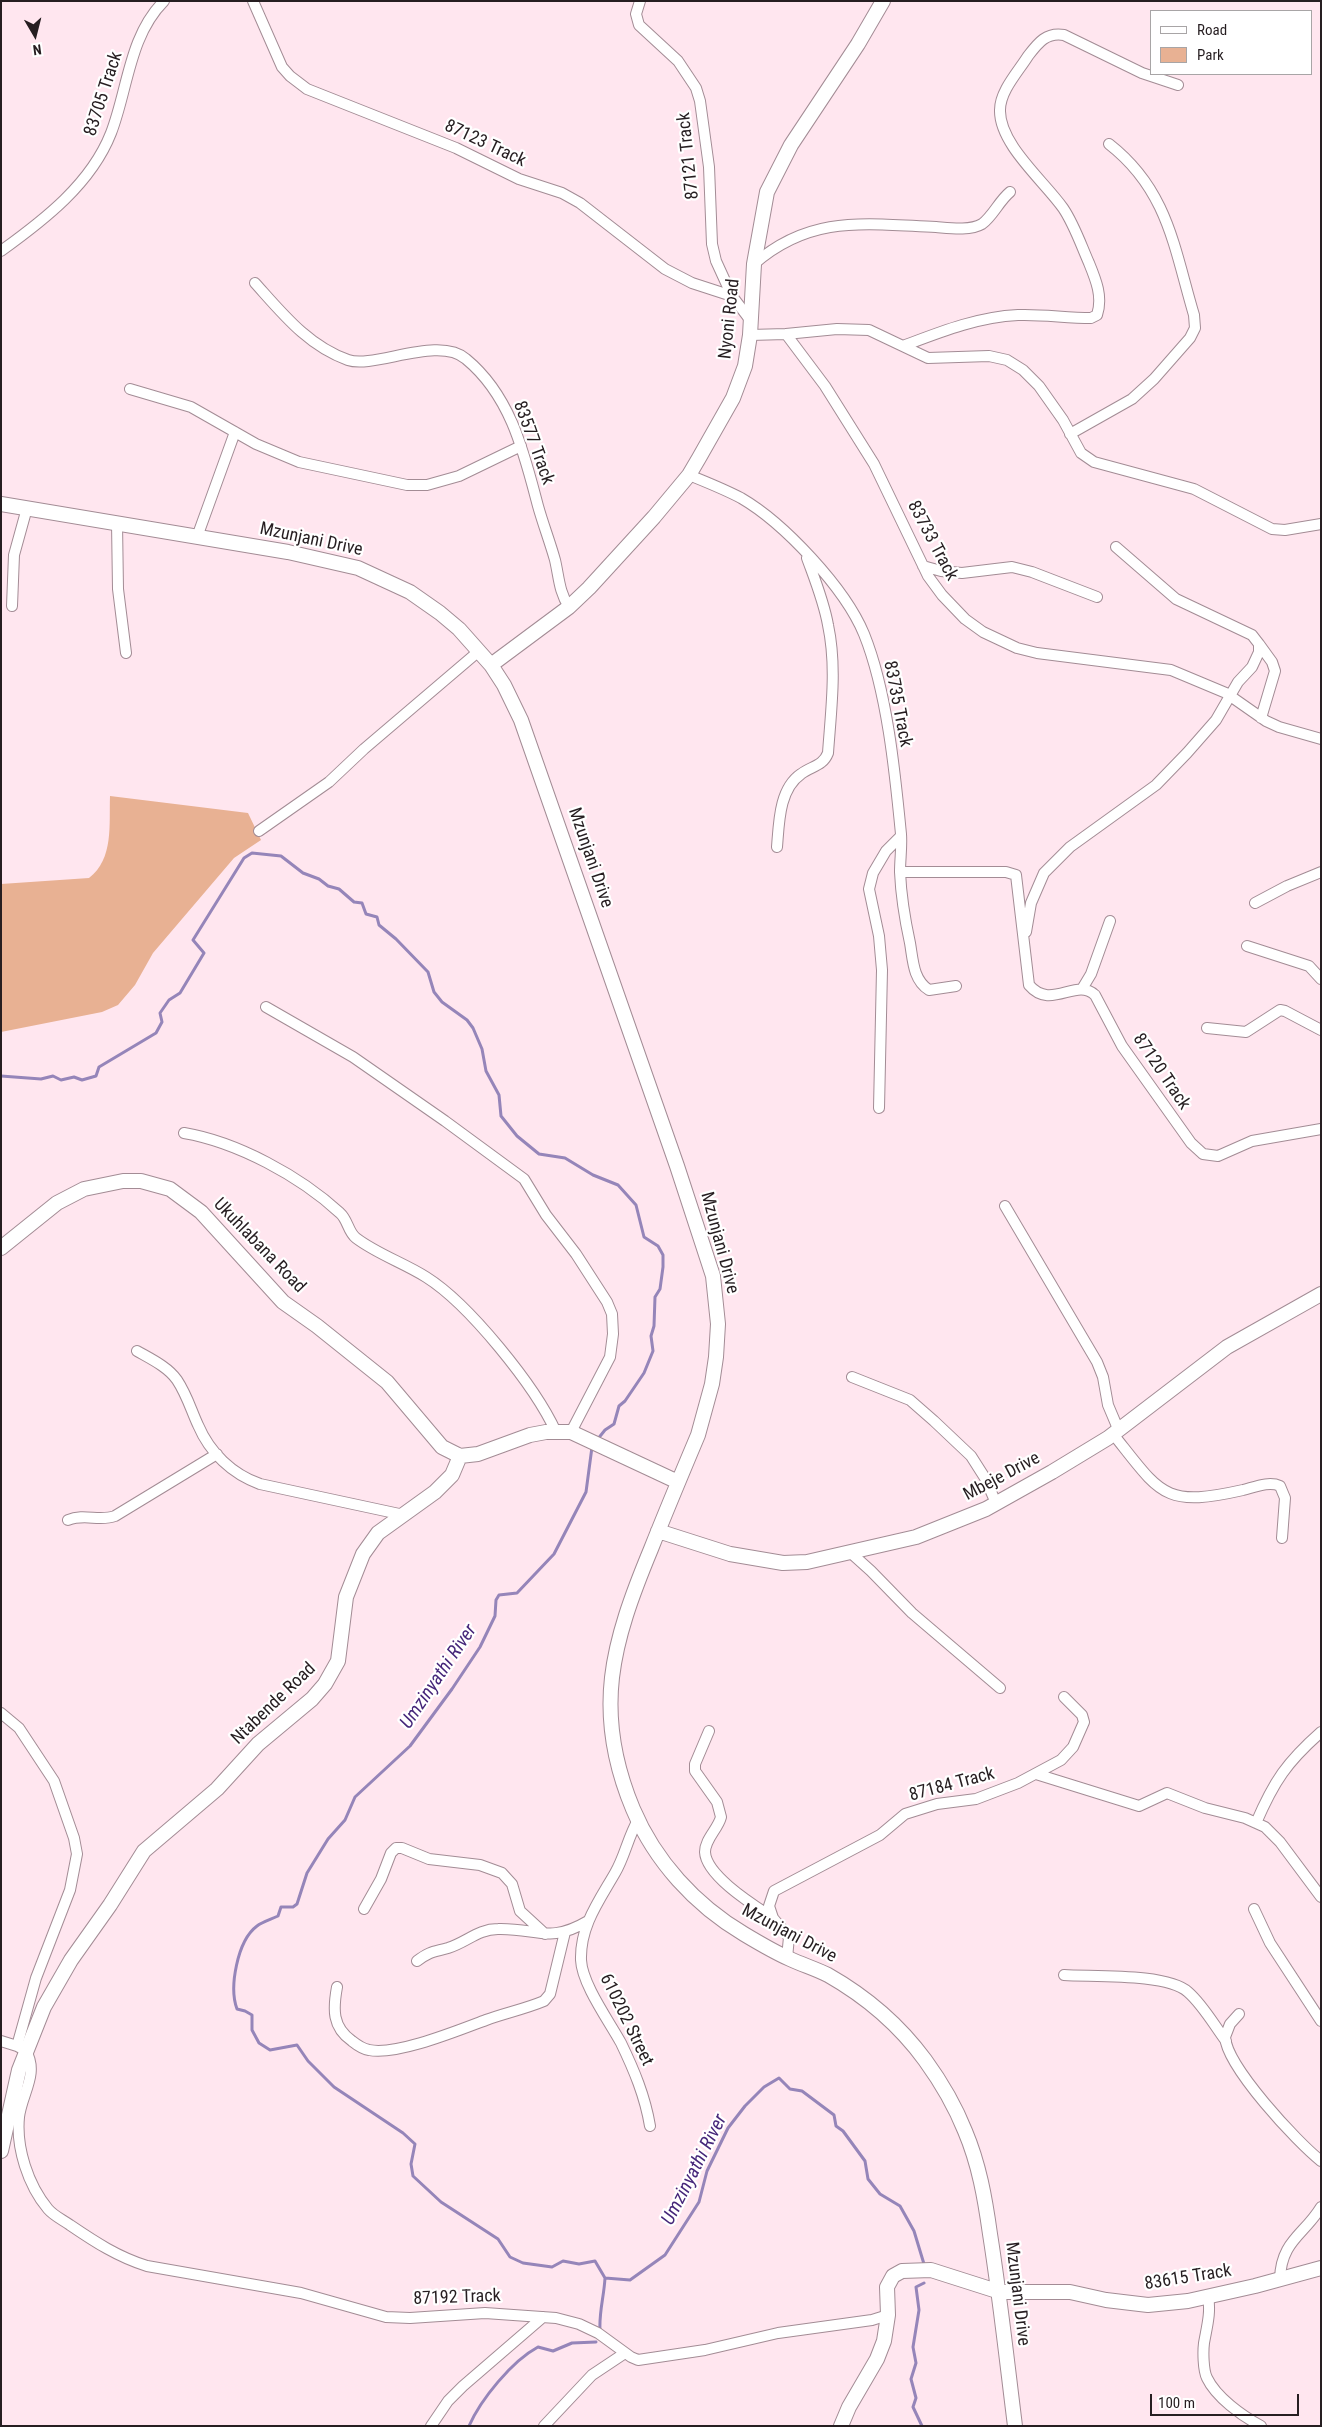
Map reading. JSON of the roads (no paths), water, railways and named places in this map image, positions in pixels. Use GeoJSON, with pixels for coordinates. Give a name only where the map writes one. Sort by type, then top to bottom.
{"type":"FeatureCollection","features":[{"type":"Feature","properties":{"kind":"street","name":"83705 Track"},"geometry":{"type":"LineString","coordinates":[[1,251],[55,209],[96,162],[111,132],[141,35],[150,16],[164,1]]}},
{"type":"Feature","properties":{"kind":"street","name":"87123 Track"},"geometry":{"type":"LineString","coordinates":[[253,1],[282,67],[307,89],[449,144],[519,179],[562,193],[580,203],[665,269],[692,283],[732,296]]}},
{"type":"Feature","properties":{"kind":"street","name":"Nyoni Road"},"geometry":{"type":"LineString","coordinates":[[491,665],[569,607],[589,588],[654,518],[689,475],[740,384],[751,328],[754,264],[763,209],[775,175],[807,119],[858,44],[883,1]]}},
{"type":"Feature","properties":{"kind":"street","name":"87121 Track"},"geometry":{"type":"LineString","coordinates":[[636,3],[639,25],[678,62],[696,88],[700,101],[709,168],[712,244],[719,272],[751,328]]}},
{"type":"Feature","properties":{"kind":"street"},"geometry":{"type":"LineString","coordinates":[[902,346],[959,326],[994,318],[1041,314],[1091,318],[1097,315],[1099,305],[1097,286],[1073,226],[1062,207],[1016,150],[1002,125],[1000,108],[1005,93],[1037,43],[1051,34],[1064,35],[1142,73],[1178,85]]}},
{"type":"Feature","properties":{"kind":"street"},"geometry":{"type":"LineString","coordinates":[[1070,434],[1113,411],[1144,389],[1186,343],[1195,328],[1194,315],[1172,238],[1156,196],[1130,160],[1109,144]]}},
{"type":"Feature","properties":{"kind":"street"},"geometry":{"type":"LineString","coordinates":[[754,264],[774,248],[795,236],[822,227],[845,224],[946,228],[976,226],[988,217],[1010,192]]}},
{"type":"Feature","properties":{"kind":"street","name":"83577 Track"},"geometry":{"type":"LineString","coordinates":[[255,283],[302,333],[347,360],[369,360],[415,352],[444,352],[462,356],[500,398],[512,422],[556,563],[560,591],[569,607]]}},
{"type":"Feature","properties":{"kind":"street"},"geometry":{"type":"LineString","coordinates":[[751,328],[786,334],[837,329],[869,330],[928,358],[989,356],[1007,360],[1023,370],[1038,386],[1081,453],[1094,462],[1194,489],[1272,529],[1285,530],[1321,524]]}},
{"type":"Feature","properties":{"kind":"street","name":"83733 Track"},"geometry":{"type":"LineString","coordinates":[[786,334],[825,386],[874,464],[934,585],[956,610],[983,632],[1001,642],[1036,652],[1171,670],[1209,684],[1232,696],[1261,718],[1279,727],[1321,739]]}},
{"type":"Feature","properties":{"kind":"street"},"geometry":{"type":"LineString","coordinates":[[130,389],[191,407],[256,444],[300,462],[407,486],[427,485],[459,476],[521,446]]}},
{"type":"Feature","properties":{"kind":"street"},"geometry":{"type":"LineString","coordinates":[[197,537],[235,432]]}},
{"type":"Feature","properties":{"kind":"street","name":"83735 Track"},"geometry":{"type":"LineString","coordinates":[[689,475],[726,491],[753,506],[805,552],[843,599],[863,632],[871,652],[888,738],[901,836],[900,872],[906,923],[919,982],[929,990],[956,986]]}},
{"type":"Feature","properties":{"kind":"street","name":"Mzunjani Drive"},"geometry":{"type":"LineString","coordinates":[[1,504],[336,562],[374,574],[410,592],[440,614],[479,651],[504,685],[521,720],[548,795],[695,1216],[713,1276],[718,1324],[712,1384],[698,1435],[658,1530],[623,1622],[613,1659],[610,1713],[616,1761],[624,1788],[638,1820],[660,1858],[697,1900],[741,1933],[787,1958],[827,1975],[864,1998],[896,2028],[934,2074],[965,2130],[982,2183],[1000,2292],[1015,2426]]}},
{"type":"Feature","properties":{"kind":"street"},"geometry":{"type":"LineString","coordinates":[[12,606],[14,554],[26,508]]}},
{"type":"Feature","properties":{"kind":"street"},"geometry":{"type":"LineString","coordinates":[[117,523],[118,589],[126,653]]}},
{"type":"Feature","properties":{"kind":"street"},"geometry":{"type":"LineString","coordinates":[[1116,547],[1176,599],[1245,630],[1259,644],[1272,662],[1275,671],[1261,718]]}},
{"type":"Feature","properties":{"kind":"street"},"geometry":{"type":"LineString","coordinates":[[777,847],[779,822],[787,791],[802,773],[821,764],[828,753],[832,703],[832,651],[829,625],[805,552]]}},
{"type":"Feature","properties":{"kind":"street"},"geometry":{"type":"LineString","coordinates":[[923,566],[957,573],[1012,567],[1032,572],[1097,597]]}},
{"type":"Feature","properties":{"kind":"street"},"geometry":{"type":"LineString","coordinates":[[1024,942],[1031,903],[1044,874],[1070,847],[1156,785],[1216,720],[1232,696],[1238,682],[1257,659],[1259,644]]}},
{"type":"Feature","properties":{"kind":"street"},"geometry":{"type":"LineString","coordinates":[[259,832],[329,782],[479,651]]}},
{"type":"Feature","properties":{"kind":"street"},"geometry":{"type":"LineString","coordinates":[[879,1108],[882,970],[879,936],[868,889],[873,873],[886,852],[901,836]]}},
{"type":"Feature","properties":{"kind":"street"},"geometry":{"type":"LineString","coordinates":[[900,872],[1013,873],[1018,886],[1029,985],[1034,991],[1052,996],[1082,989],[1091,974],[1110,921]]}},
{"type":"Feature","properties":{"kind":"street"},"geometry":{"type":"LineString","coordinates":[[1256,903],[1287,886],[1321,872]]}},
{"type":"Feature","properties":{"kind":"street"},"geometry":{"type":"LineString","coordinates":[[1247,946],[1309,966],[1321,979]]}},
{"type":"Feature","properties":{"kind":"street","name":"87120 Track"},"geometry":{"type":"LineString","coordinates":[[1082,989],[1095,995],[1122,1046],[1191,1143],[1203,1154],[1218,1156],[1266,1137],[1321,1129]]}},
{"type":"Feature","properties":{"kind":"street"},"geometry":{"type":"LineString","coordinates":[[266,1007],[353,1057],[524,1178],[546,1215],[576,1254],[607,1302],[612,1314],[613,1329],[610,1356],[577,1434]]}},
{"type":"Feature","properties":{"kind":"street"},"geometry":{"type":"LineString","coordinates":[[1207,1028],[1246,1032],[1280,1010],[1321,1030]]}},
{"type":"Feature","properties":{"kind":"street"},"geometry":{"type":"LineString","coordinates":[[184,1133],[222,1141],[298,1180],[341,1214],[356,1239],[427,1278],[485,1330],[547,1412],[556,1432]]}},
{"type":"Feature","properties":{"kind":"street","name":"Ukuhlabana Road"},"geometry":{"type":"LineString","coordinates":[[1,1248],[57,1203],[84,1189],[124,1181],[142,1181],[170,1189],[201,1212],[283,1302],[317,1326],[387,1382],[442,1447],[460,1456]]}},
{"type":"Feature","properties":{"kind":"street"},"geometry":{"type":"LineString","coordinates":[[1005,1206],[1101,1370],[1116,1432],[1152,1482],[1170,1494],[1199,1498],[1267,1484],[1280,1486],[1285,1498],[1282,1538]]}},
{"type":"Feature","properties":{"kind":"street","name":"Mbeje Drive"},"geometry":{"type":"LineString","coordinates":[[658,1530],[730,1554],[760,1560],[807,1562],[916,1537],[996,1504],[1116,1432],[1227,1347],[1321,1294]]}},
{"type":"Feature","properties":{"kind":"street"},"geometry":{"type":"LineString","coordinates":[[137,1351],[161,1365],[176,1378],[188,1397],[208,1444],[242,1477],[260,1484],[404,1515]]}},
{"type":"Feature","properties":{"kind":"street"},"geometry":{"type":"LineString","coordinates":[[852,1377],[910,1400],[952,1436],[976,1463],[985,1478],[996,1504]]}},
{"type":"Feature","properties":{"kind":"street"},"geometry":{"type":"LineString","coordinates":[[460,1456],[478,1454],[530,1435],[556,1432],[577,1434],[612,1453],[656,1470],[678,1482]]}},
{"type":"Feature","properties":{"kind":"street"},"geometry":{"type":"LineString","coordinates":[[68,1520],[78,1516],[103,1518],[115,1516],[217,1454]]}},
{"type":"Feature","properties":{"kind":"street","name":"Ntabende Road"},"geometry":{"type":"LineString","coordinates":[[1,2151],[22,2048],[56,1982],[110,1906],[144,1851],[217,1789],[258,1744],[312,1699],[325,1684],[338,1661],[344,1630],[346,1597],[362,1554],[378,1534],[435,1492],[452,1476],[460,1456]]}},
{"type":"Feature","properties":{"kind":"street"},"geometry":{"type":"LineString","coordinates":[[851,1553],[872,1571],[912,1613],[1000,1688]]}},
{"type":"Feature","properties":{"kind":"street","name":"87184 Track"},"geometry":{"type":"LineString","coordinates":[[773,1918],[768,1906],[769,1899],[779,1887],[880,1835],[905,1814],[937,1804],[976,1799],[1036,1774],[1061,1760],[1068,1753],[1082,1727],[1084,1718],[1064,1697]]}},
{"type":"Feature","properties":{"kind":"street"},"geometry":{"type":"LineString","coordinates":[[1,1713],[19,1728],[54,1781],[74,1838],[76,1854],[70,1890],[36,1978],[22,2048],[1,2041]]}},
{"type":"Feature","properties":{"kind":"street"},"geometry":{"type":"LineString","coordinates":[[709,1731],[695,1764],[695,1771],[717,1802],[721,1817],[707,1844],[706,1858],[710,1865],[736,1892],[773,1918],[789,1937],[787,1958]]}},
{"type":"Feature","properties":{"kind":"street"},"geometry":{"type":"LineString","coordinates":[[1256,1822],[1280,1775],[1299,1752],[1321,1732]]}},
{"type":"Feature","properties":{"kind":"street"},"geometry":{"type":"LineString","coordinates":[[1036,1774],[1139,1806],[1163,1794],[1173,1794],[1205,1808],[1256,1822],[1272,1832],[1321,1897]]}},
{"type":"Feature","properties":{"kind":"street","name":"610202 Street"},"geometry":{"type":"LineString","coordinates":[[638,1820],[627,1842],[620,1864],[588,1921],[582,1949],[583,1970],[592,1993],[631,2066],[646,2105],[650,2126]]}},
{"type":"Feature","properties":{"kind":"street"},"geometry":{"type":"LineString","coordinates":[[364,1909],[381,1879],[391,1853],[394,1849],[400,1847],[429,1859],[480,1865],[502,1873],[512,1884],[520,1911],[545,1934]]}},
{"type":"Feature","properties":{"kind":"street"},"geometry":{"type":"LineString","coordinates":[[1254,1909],[1270,1943],[1321,2021]]}},
{"type":"Feature","properties":{"kind":"street"},"geometry":{"type":"LineString","coordinates":[[417,1961],[430,1952],[448,1948],[473,1934],[486,1930],[509,1929],[554,1935],[588,1921]]}},
{"type":"Feature","properties":{"kind":"street"},"geometry":{"type":"LineString","coordinates":[[336,1987],[335,2018],[341,2032],[350,2039],[372,2051],[419,2043],[544,2001],[550,1994],[565,1932]]}},
{"type":"Feature","properties":{"kind":"street"},"geometry":{"type":"LineString","coordinates":[[1064,1975],[1130,1976],[1178,1986],[1187,1991],[1196,2000],[1226,2041],[1236,2061],[1264,2102],[1298,2140],[1321,2161]]}},
{"type":"Feature","properties":{"kind":"street"},"geometry":{"type":"LineString","coordinates":[[1226,2041],[1230,2024],[1239,2014]]}},
{"type":"Feature","properties":{"kind":"street","name":"87192 Track"},"geometry":{"type":"LineString","coordinates":[[22,2048],[32,2067],[19,2115],[19,2130],[22,2155],[38,2196],[50,2212],[104,2248],[127,2260],[178,2272],[237,2280],[301,2294],[386,2317],[410,2318],[485,2313],[543,2317],[579,2324],[610,2341],[625,2353],[638,2360],[649,2360],[778,2333],[872,2320],[888,2315]]}},
{"type":"Feature","properties":{"kind":"street"},"geometry":{"type":"LineString","coordinates":[[1280,2279],[1282,2263],[1289,2247],[1298,2234],[1315,2217],[1321,2207]]}},
{"type":"Feature","properties":{"kind":"street","name":"83615 Track"},"geometry":{"type":"LineString","coordinates":[[1000,2292],[1070,2292],[1106,2300],[1148,2305],[1208,2296],[1321,2268]]}},
{"type":"Feature","properties":{"kind":"street"},"geometry":{"type":"LineString","coordinates":[[841,2426],[852,2401],[877,2359],[884,2341],[888,2315],[887,2287],[892,2276],[906,2270],[931,2270],[1000,2292]]}},
{"type":"Feature","properties":{"kind":"street"},"geometry":{"type":"LineString","coordinates":[[1208,2296],[1210,2308],[1204,2344],[1206,2377],[1225,2402],[1245,2418],[1261,2426]]}},
{"type":"Feature","properties":{"kind":"street"},"geometry":{"type":"LineString","coordinates":[[431,2426],[448,2401],[463,2386],[543,2317]]}},
{"type":"Feature","properties":{"kind":"street"},"geometry":{"type":"LineString","coordinates":[[544,2426],[592,2374],[625,2353]]}},
{"type":"Feature","properties":{"kind":"waterway","name":"Umzinyathi River"},"geometry":{"type":"LineString","coordinates":[[1,1076],[41,1079],[53,1076],[61,1080],[74,1077],[82,1080],[96,1076],[99,1067],[156,1033],[162,1022],[160,1013],[169,1000],[180,993],[204,953],[193,940],[244,858],[252,853],[281,856],[303,873],[319,879],[328,886],[339,889],[354,902],[362,903],[366,914],[377,917],[379,925],[396,939],[428,972],[434,992],[442,1002],[467,1020],[473,1028],[482,1049],[486,1071],[499,1095],[501,1116],[517,1136],[539,1154],[565,1158],[593,1175],[618,1185],[636,1205],[644,1237],[658,1246],[663,1255],[660,1289],[655,1297],[654,1326],[651,1336],[653,1351],[644,1373],[625,1401],[619,1406],[614,1424],[605,1430],[597,1440]]}},
{"type":"Feature","properties":{"kind":"waterway","name":"Umzinyathi River"},"geometry":{"type":"LineString","coordinates":[[592,1447],[586,1492],[554,1554],[517,1593],[499,1595],[496,1600],[495,1616],[480,1647],[410,1746],[355,1797],[345,1820],[328,1839],[307,1873],[297,1904],[293,1907],[281,1907],[278,1916],[259,1925],[244,1942],[236,1965],[234,1989],[237,2009],[252,2015],[252,2030],[259,2043],[270,2050],[297,2045],[308,2061],[334,2087],[403,2133],[415,2144],[411,2164],[413,2176],[441,2202],[498,2239],[510,2257],[523,2263],[552,2267],[563,2261],[579,2264],[595,2261],[605,2278],[630,2280],[665,2255],[699,2202],[707,2171],[728,2128],[745,2106],[764,2087],[779,2078],[790,2089],[802,2091],[834,2115],[836,2126],[843,2131],[865,2161],[868,2179],[880,2194],[900,2206],[914,2231],[924,2264]]}},
{"type":"Feature","properties":{"kind":"waterway"},"geometry":{"type":"LineString","coordinates":[[600,2330],[605,2278]]}},
{"type":"Feature","properties":{"kind":"waterway"},"geometry":{"type":"LineString","coordinates":[[922,2426],[913,2407],[916,2398],[911,2379],[916,2363],[913,2347],[919,2310],[916,2287],[924,2283]]}},
{"type":"Feature","properties":{"kind":"waterway"},"geometry":{"type":"LineString","coordinates":[[469,2426],[489,2393],[508,2371],[528,2353],[538,2347],[553,2351],[572,2343],[596,2342]]}}]}
